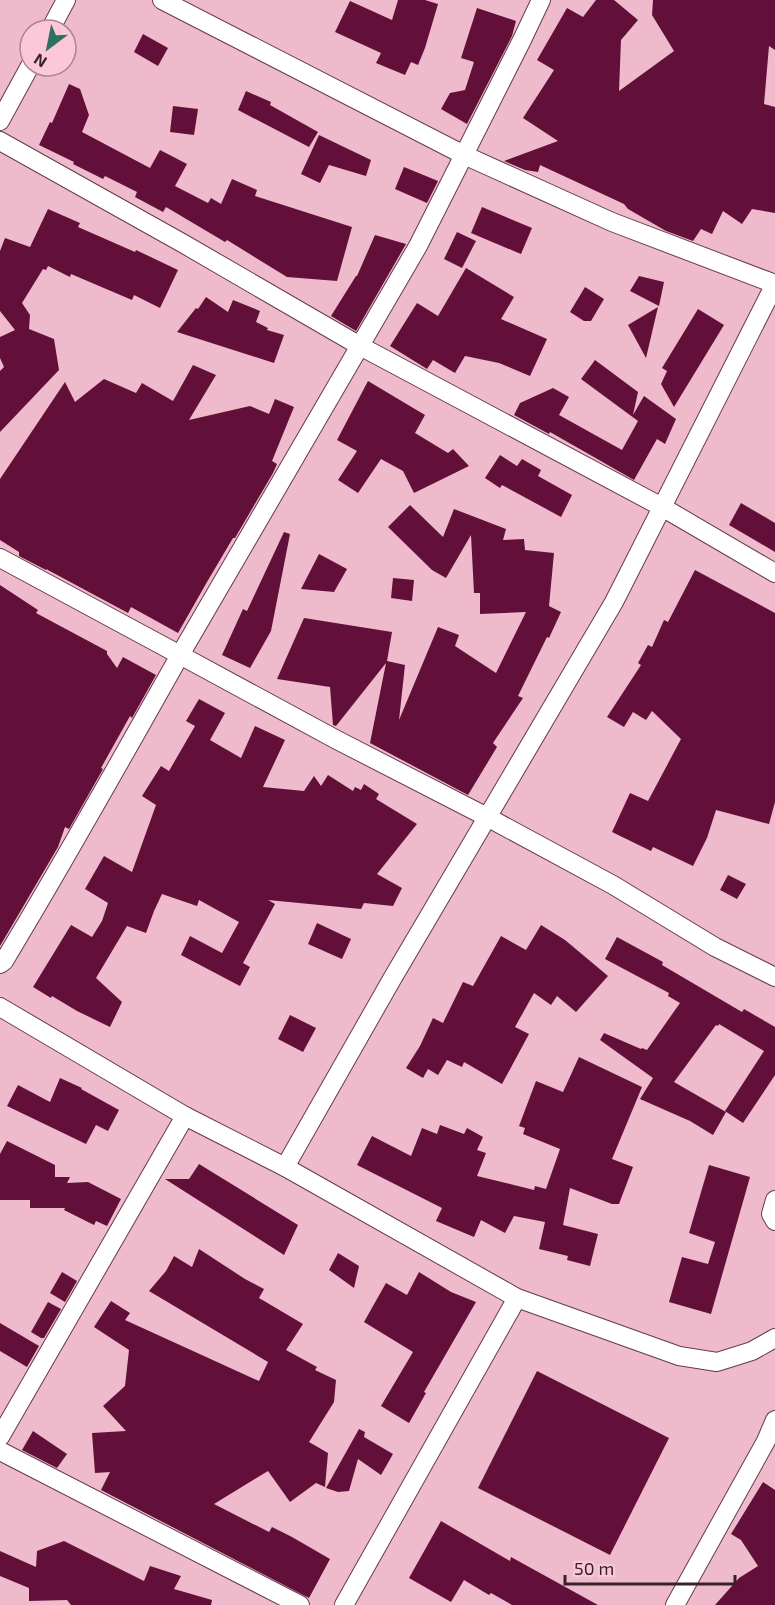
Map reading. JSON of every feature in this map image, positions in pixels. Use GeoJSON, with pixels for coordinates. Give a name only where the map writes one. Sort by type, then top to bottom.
{"type":"FeatureCollection","features":[{"type":"Feature","properties":{"kind":"street"},"geometry":{"type":"LineString","coordinates":[[56,18],[66,0]]}},
{"type":"Feature","properties":{"kind":"street"},"geometry":{"type":"LineString","coordinates":[[162,0],[464,155],[612,222],[775,284],[614,602],[392,979],[285,1167]]}},
{"type":"Feature","properties":{"kind":"street"},"geometry":{"type":"LineString","coordinates":[[0,964],[4,961],[93,810],[180,655],[418,246],[541,0]]}},
{"type":"Feature","properties":{"kind":"street"},"geometry":{"type":"LineString","coordinates":[[0,121],[23,78]]}},
{"type":"Feature","properties":{"kind":"street"},"geometry":{"type":"LineString","coordinates":[[0,141],[360,346],[662,507],[775,573]]}},
{"type":"Feature","properties":{"kind":"street"},"geometry":{"type":"LineString","coordinates":[[0,558],[337,740],[488,817],[613,885],[715,947],[775,976]]}},
{"type":"Feature","properties":{"kind":"street"},"geometry":{"type":"LineString","coordinates":[[0,1007],[185,1116],[285,1167],[517,1298],[679,1356],[717,1362],[752,1351],[775,1338]]}},
{"type":"Feature","properties":{"kind":"street"},"geometry":{"type":"LineString","coordinates":[[0,1437],[185,1116]]}},
{"type":"Feature","properties":{"kind":"street"},"geometry":{"type":"LineString","coordinates":[[775,1200],[771,1214],[775,1221]]}},
{"type":"Feature","properties":{"kind":"street"},"geometry":{"type":"LineString","coordinates":[[344,1605],[517,1298]]}},
{"type":"Feature","properties":{"kind":"street"},"geometry":{"type":"LineString","coordinates":[[675,1605],[770,1444],[775,1420]]}},
{"type":"Feature","properties":{"kind":"street"},"geometry":{"type":"LineString","coordinates":[[0,1451],[300,1605]]}},
{"type":"Feature","properties":{"kind":"building"},"geometry":{"type":"Polygon","coordinates":[[[398,0],[425,0],[438,4],[418,65],[411,62],[405,75],[376,63],[381,53],[335,32],[350,1],[392,20],[398,0]]]}},
{"type":"Feature","properties":{"kind":"building"},"geometry":{"type":"Polygon","coordinates":[[[596,0],[614,0],[638,20],[621,40],[619,91],[674,51],[652,15],[653,0],[775,0],[775,50],[769,46],[764,104],[775,107],[775,213],[752,209],[742,224],[723,211],[712,234],[701,229],[693,241],[666,231],[628,209],[624,204],[540,165],[538,172],[525,170],[504,161],[558,141],[523,118],[554,70],[537,60],[567,8],[583,17],[596,0]]]}},
{"type":"Feature","properties":{"kind":"building"},"geometry":{"type":"Polygon","coordinates":[[[477,8],[516,21],[512,36],[467,124],[441,109],[450,93],[465,90],[474,62],[461,58],[477,8]]]}},
{"type":"Feature","properties":{"kind":"building"},"geometry":{"type":"Polygon","coordinates":[[[143,34],[168,48],[158,66],[134,52],[143,34]]]}},
{"type":"Feature","properties":{"kind":"building"},"geometry":{"type":"Polygon","coordinates":[[[69,84],[80,89],[89,115],[82,132],[150,168],[160,150],[187,164],[175,186],[208,203],[211,198],[221,204],[232,179],[257,190],[255,196],[352,227],[337,281],[287,277],[227,240],[225,242],[166,207],[163,212],[135,197],[137,192],[105,176],[103,179],[39,145],[50,122],[52,123],[69,84]]]}},
{"type":"Feature","properties":{"kind":"building"},"geometry":{"type":"Polygon","coordinates":[[[246,91],[271,102],[270,105],[318,132],[309,147],[238,110],[246,91]]]}},
{"type":"Feature","properties":{"kind":"building"},"geometry":{"type":"Polygon","coordinates":[[[173,106],[198,109],[194,135],[170,132],[173,106]]]}},
{"type":"Feature","properties":{"kind":"building"},"geometry":{"type":"Polygon","coordinates":[[[319,135],[371,160],[366,176],[329,165],[320,183],[301,174],[319,135]]]}},
{"type":"Feature","properties":{"kind":"building"},"geometry":{"type":"Polygon","coordinates":[[[404,167],[438,181],[427,203],[395,189],[404,167]]]}},
{"type":"Feature","properties":{"kind":"building"},"geometry":{"type":"Polygon","coordinates":[[[482,207],[532,228],[521,254],[471,233],[482,207]]]}},
{"type":"Feature","properties":{"kind":"building"},"geometry":{"type":"Polygon","coordinates":[[[48,209],[80,223],[78,227],[178,270],[160,308],[134,295],[132,300],[71,274],[70,277],[48,266],[46,270],[43,269],[22,303],[30,315],[29,329],[54,339],[59,370],[0,432],[0,371],[4,367],[0,358],[0,337],[15,330],[0,311],[0,251],[5,238],[30,247],[48,209]]]}},
{"type":"Feature","properties":{"kind":"building"},"geometry":{"type":"Polygon","coordinates":[[[457,232],[476,241],[462,268],[444,259],[457,232]]]}},
{"type":"Feature","properties":{"kind":"building"},"geometry":{"type":"Polygon","coordinates":[[[375,235],[406,244],[356,331],[331,316],[357,276],[375,235]]]}},
{"type":"Feature","properties":{"kind":"building"},"geometry":{"type":"Polygon","coordinates":[[[466,268],[514,297],[501,319],[547,339],[530,376],[499,363],[465,356],[455,373],[433,360],[427,369],[390,346],[417,303],[438,316],[466,268]]]}},
{"type":"Feature","properties":{"kind":"building"},"geometry":{"type":"Polygon","coordinates":[[[639,276],[664,282],[659,306],[630,291],[639,276]]]}},
{"type":"Feature","properties":{"kind":"building"},"geometry":{"type":"Polygon","coordinates":[[[585,287],[604,299],[591,321],[584,321],[570,312],[585,287]]]}},
{"type":"Feature","properties":{"kind":"building"},"geometry":{"type":"Polygon","coordinates":[[[206,297],[228,312],[233,300],[260,311],[256,322],[268,328],[267,330],[284,335],[274,363],[177,332],[206,297]]]}},
{"type":"Feature","properties":{"kind":"building"},"geometry":{"type":"Polygon","coordinates":[[[658,307],[646,358],[628,325],[658,307]]]}},
{"type":"Feature","properties":{"kind":"building"},"geometry":{"type":"Polygon","coordinates":[[[698,309],[724,325],[674,407],[661,384],[667,371],[662,368],[698,309]]]}},
{"type":"Feature","properties":{"kind":"building"},"geometry":{"type":"Polygon","coordinates":[[[595,360],[638,392],[633,415],[644,396],[676,419],[665,444],[657,439],[634,480],[550,432],[549,434],[514,415],[520,403],[553,388],[569,397],[559,415],[622,450],[638,421],[581,379],[595,360]]]}},
{"type":"Feature","properties":{"kind":"building"},"geometry":{"type":"Polygon","coordinates":[[[193,365],[216,375],[189,420],[250,406],[269,414],[275,399],[294,407],[272,461],[277,464],[273,473],[178,633],[131,607],[128,613],[19,556],[19,552],[0,540],[0,479],[65,382],[75,402],[104,379],[136,393],[142,383],[173,401],[193,365]]]}},
{"type":"Feature","properties":{"kind":"building"},"geometry":{"type":"Polygon","coordinates":[[[368,381],[425,415],[415,433],[448,453],[453,449],[469,466],[414,493],[403,471],[381,459],[358,493],[338,480],[357,451],[337,440],[368,381]]]}},
{"type":"Feature","properties":{"kind":"building"},"geometry":{"type":"Polygon","coordinates":[[[500,455],[517,466],[522,459],[541,470],[538,476],[572,495],[561,517],[502,485],[500,488],[485,478],[500,455]]]}},
{"type":"Feature","properties":{"kind":"building"},"geometry":{"type":"Polygon","coordinates":[[[741,503],[775,523],[775,552],[729,525],[741,503]]]}},
{"type":"Feature","properties":{"kind":"building"},"geometry":{"type":"Polygon","coordinates":[[[410,505],[443,537],[454,509],[506,529],[503,540],[524,539],[525,550],[554,553],[549,606],[561,612],[518,696],[523,698],[493,743],[497,747],[468,795],[370,743],[386,663],[336,726],[333,725],[330,687],[277,679],[304,618],[392,632],[387,661],[405,665],[399,720],[438,627],[459,635],[455,646],[496,673],[526,612],[480,614],[480,593],[474,593],[471,535],[446,578],[432,570],[388,527],[410,505]]]}},
{"type":"Feature","properties":{"kind":"building"},"geometry":{"type":"Polygon","coordinates":[[[284,532],[290,534],[271,631],[250,668],[222,655],[243,609],[247,611],[284,532]]]}},
{"type":"Feature","properties":{"kind":"building"},"geometry":{"type":"Polygon","coordinates":[[[319,554],[347,569],[334,592],[301,589],[319,554]]]}},
{"type":"Feature","properties":{"kind":"building"},"geometry":{"type":"Polygon","coordinates":[[[695,570],[775,613],[775,802],[769,824],[716,810],[707,838],[693,866],[653,847],[651,851],[612,832],[630,793],[648,801],[681,739],[652,711],[646,720],[633,712],[624,727],[607,717],[641,665],[638,663],[648,645],[652,647],[664,620],[668,622],[695,570]]]}},
{"type":"Feature","properties":{"kind":"building"},"geometry":{"type":"Polygon","coordinates":[[[393,578],[414,580],[412,601],[391,598],[393,578]]]}},
{"type":"Feature","properties":{"kind":"building"},"geometry":{"type":"Polygon","coordinates":[[[0,585],[38,610],[36,613],[107,651],[117,668],[123,657],[156,675],[132,718],[130,716],[69,829],[65,827],[58,847],[0,946],[0,585]]]}},
{"type":"Feature","properties":{"kind":"building"},"geometry":{"type":"Polygon","coordinates":[[[199,699],[225,713],[210,740],[241,758],[255,726],[285,740],[263,787],[304,791],[314,776],[321,786],[328,775],[353,791],[355,787],[361,790],[364,784],[379,794],[376,799],[417,824],[377,874],[402,888],[393,906],[364,903],[361,909],[268,900],[275,904],[243,963],[250,967],[240,986],[181,955],[190,936],[222,953],[239,922],[199,900],[197,906],[162,894],[146,933],[127,926],[96,978],[122,1002],[110,1027],[33,987],[71,925],[92,937],[102,921],[108,903],[85,889],[104,856],[132,872],[156,805],[142,796],[161,766],[169,771],[195,726],[186,721],[199,699]]]}},
{"type":"Feature","properties":{"kind":"building"},"geometry":{"type":"Polygon","coordinates":[[[728,875],[746,884],[737,899],[720,890],[728,875]]]}},
{"type":"Feature","properties":{"kind":"building"},"geometry":{"type":"Polygon","coordinates":[[[317,923],[351,939],[342,959],[308,944],[317,923]]]}},
{"type":"Feature","properties":{"kind":"building"},"geometry":{"type":"Polygon","coordinates":[[[541,925],[565,940],[608,976],[576,1012],[557,996],[551,1005],[534,993],[515,1027],[529,1034],[502,1084],[464,1062],[462,1067],[447,1060],[438,1075],[428,1069],[423,1078],[406,1068],[420,1046],[433,1018],[443,1023],[463,982],[473,986],[501,936],[526,950],[541,925]]]}},
{"type":"Feature","properties":{"kind":"building"},"geometry":{"type":"Polygon","coordinates":[[[617,937],[663,962],[662,965],[742,1012],[744,1009],[775,1027],[775,1075],[743,1123],[725,1111],[764,1051],[719,1024],[674,1082],[726,1112],[713,1135],[690,1121],[640,1099],[653,1078],[600,1040],[604,1033],[647,1050],[680,1003],[668,996],[669,993],[605,959],[617,937]]]}},
{"type":"Feature","properties":{"kind":"building"},"geometry":{"type":"Polygon","coordinates":[[[290,1015],[316,1028],[303,1052],[278,1039],[290,1015]]]}},
{"type":"Feature","properties":{"kind":"building"},"geometry":{"type":"Polygon","coordinates":[[[579,1057],[642,1087],[612,1159],[633,1167],[619,1204],[612,1204],[570,1188],[563,1225],[598,1234],[590,1266],[567,1260],[568,1256],[539,1249],[545,1222],[514,1216],[505,1233],[481,1220],[474,1237],[436,1221],[442,1208],[357,1165],[372,1136],[411,1156],[422,1128],[437,1134],[440,1125],[464,1134],[467,1128],[483,1137],[477,1150],[486,1153],[477,1176],[534,1190],[535,1186],[546,1189],[560,1149],[523,1134],[525,1128],[519,1126],[536,1081],[563,1092],[579,1057]]]}},
{"type":"Feature","properties":{"kind":"building"},"geometry":{"type":"Polygon","coordinates":[[[60,1078],[119,1110],[108,1131],[96,1125],[86,1144],[7,1106],[18,1085],[50,1102],[60,1078]]]}},
{"type":"Feature","properties":{"kind":"building"},"geometry":{"type":"Polygon","coordinates":[[[7,1141],[55,1165],[55,1177],[70,1177],[67,1183],[88,1182],[121,1199],[107,1226],[96,1221],[94,1225],[64,1210],[65,1208],[30,1208],[30,1200],[0,1200],[0,1154],[7,1141]]]}},
{"type":"Feature","properties":{"kind":"building"},"geometry":{"type":"Polygon","coordinates":[[[199,1164],[298,1225],[284,1255],[165,1179],[189,1179],[199,1164]]]}},
{"type":"Feature","properties":{"kind":"building"},"geometry":{"type":"Polygon","coordinates":[[[709,1165],[750,1177],[711,1314],[669,1302],[682,1257],[708,1264],[715,1242],[689,1233],[709,1165]]]}},
{"type":"Feature","properties":{"kind":"building"},"geometry":{"type":"Polygon","coordinates":[[[199,1249],[264,1289],[259,1298],[303,1324],[286,1350],[317,1367],[315,1370],[336,1380],[334,1402],[309,1442],[328,1453],[325,1487],[316,1483],[290,1502],[268,1471],[214,1504],[269,1532],[272,1527],[330,1559],[309,1598],[101,1490],[110,1472],[95,1473],[92,1433],[126,1431],[103,1406],[125,1386],[129,1350],[94,1327],[111,1301],[130,1313],[125,1320],[259,1381],[268,1362],[149,1291],[166,1271],[174,1256],[192,1267],[199,1249]]]}},
{"type":"Feature","properties":{"kind":"building"},"geometry":{"type":"Polygon","coordinates":[[[338,1253],[359,1266],[354,1288],[329,1270],[338,1253]]]}},
{"type":"Feature","properties":{"kind":"building"},"geometry":{"type":"Polygon","coordinates":[[[62,1272],[77,1281],[65,1302],[50,1293],[62,1272]]]}},
{"type":"Feature","properties":{"kind":"building"},"geometry":{"type":"Polygon","coordinates":[[[419,1272],[451,1292],[476,1302],[424,1392],[426,1393],[409,1423],[381,1406],[413,1352],[364,1322],[386,1283],[407,1295],[419,1272]]]}},
{"type":"Feature","properties":{"kind":"building"},"geometry":{"type":"Polygon","coordinates":[[[48,1302],[61,1309],[44,1338],[41,1338],[31,1332],[48,1302]]]}},
{"type":"Feature","properties":{"kind":"building"},"geometry":{"type":"Polygon","coordinates":[[[0,1323],[39,1346],[27,1367],[0,1351],[0,1323]]]}},
{"type":"Feature","properties":{"kind":"building"},"geometry":{"type":"Polygon","coordinates":[[[537,1371],[669,1438],[610,1555],[478,1488],[537,1371]]]}},
{"type":"Feature","properties":{"kind":"building"},"geometry":{"type":"Polygon","coordinates":[[[359,1429],[365,1432],[364,1437],[393,1454],[381,1475],[358,1459],[349,1491],[338,1492],[326,1488],[359,1429]]]}},
{"type":"Feature","properties":{"kind":"building"},"geometry":{"type":"Polygon","coordinates":[[[33,1431],[67,1454],[57,1468],[22,1450],[33,1431]]]}},
{"type":"Feature","properties":{"kind":"building"},"geometry":{"type":"Polygon","coordinates":[[[763,1482],[775,1490],[775,1605],[715,1605],[739,1578],[758,1566],[741,1540],[731,1534],[763,1482]]]}},
{"type":"Feature","properties":{"kind":"building"},"geometry":{"type":"Polygon","coordinates":[[[441,1521],[510,1561],[511,1557],[598,1605],[512,1605],[464,1580],[451,1602],[409,1578],[441,1521]]]}},
{"type":"Feature","properties":{"kind":"building"},"geometry":{"type":"Polygon","coordinates":[[[64,1541],[144,1581],[150,1566],[181,1576],[174,1589],[212,1600],[211,1605],[71,1605],[67,1600],[29,1601],[29,1588],[0,1576],[0,1551],[36,1567],[37,1551],[64,1541]]]}}]}
